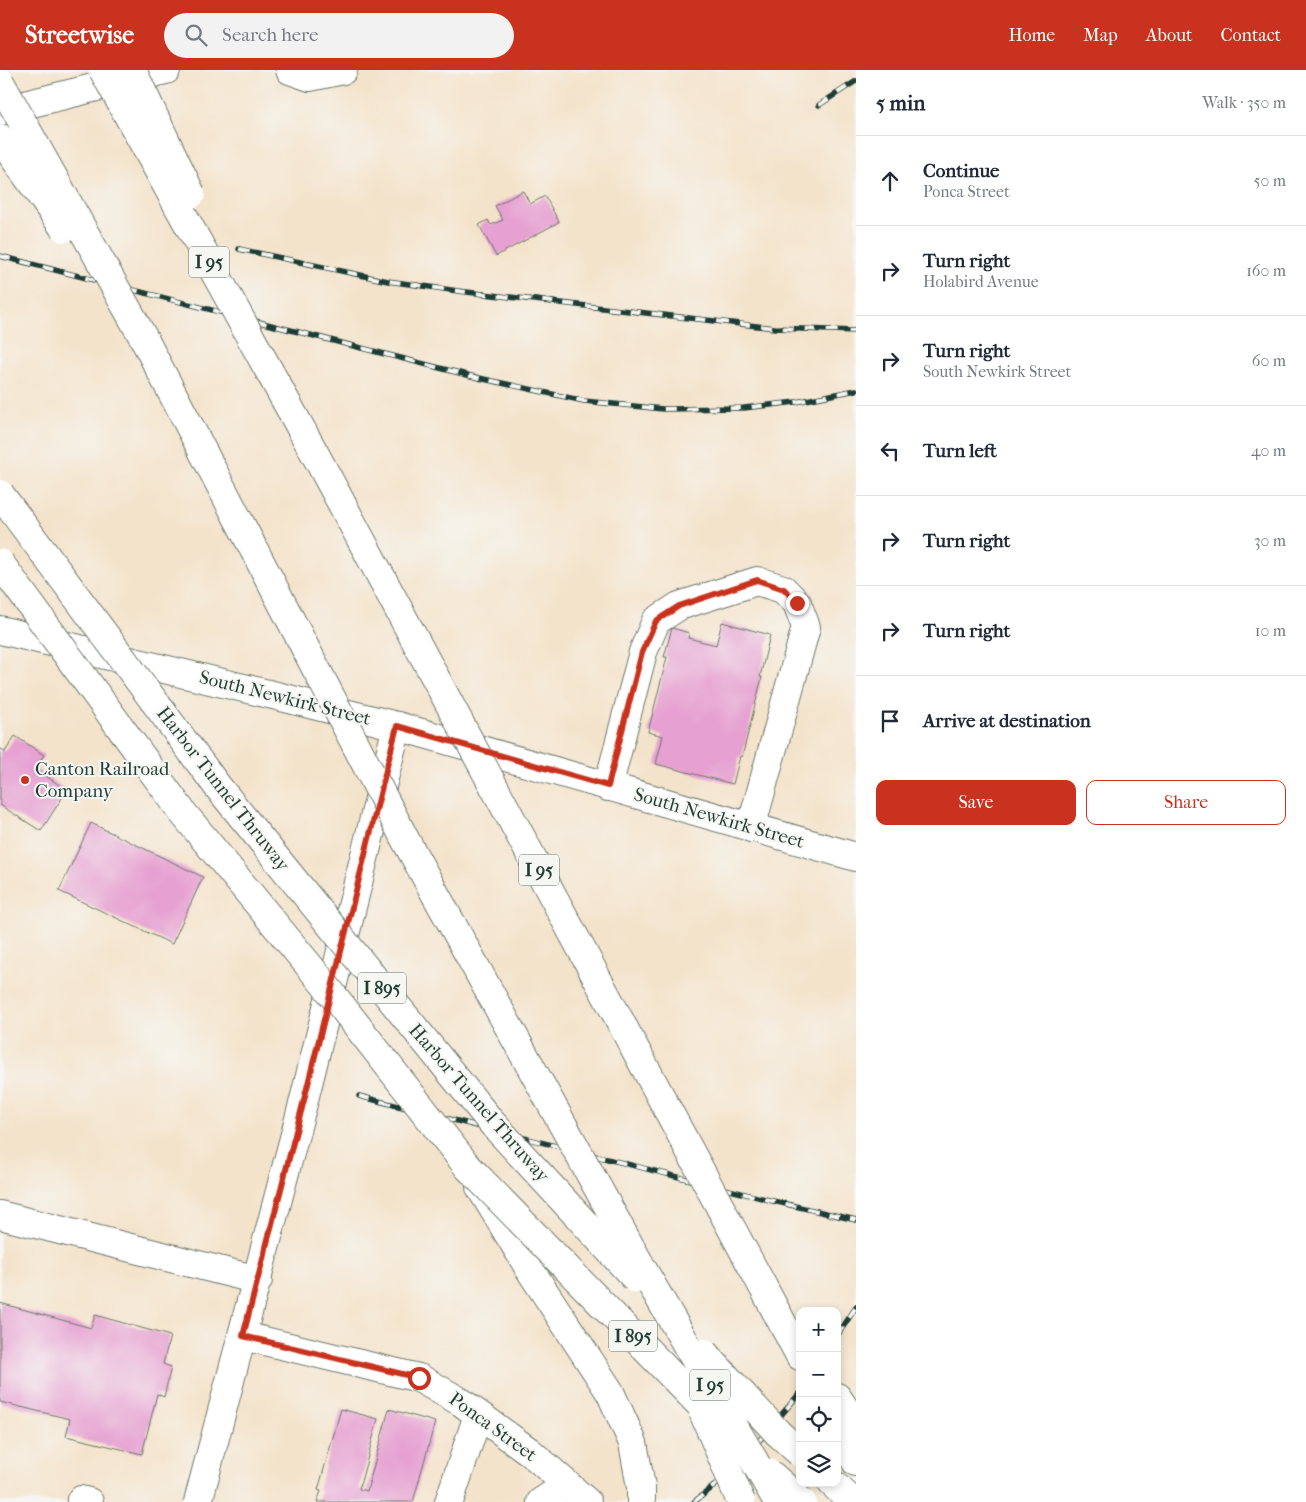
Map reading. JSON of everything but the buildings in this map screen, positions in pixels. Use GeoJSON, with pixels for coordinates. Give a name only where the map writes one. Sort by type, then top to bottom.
{"type":"FeatureCollection","features":[{"type":"Feature","properties":{"kind":"main road","name":"I 95"},"geometry":{"type":"LineString","coordinates":[[103,70],[315,454],[798,1352]]}},
{"type":"Feature","properties":{"kind":"main road"},"geometry":{"type":"LineString","coordinates":[[132,70],[315,454]]}},
{"type":"Feature","properties":{"kind":"main road"},"geometry":{"type":"LineString","coordinates":[[0,111],[166,70]]}},
{"type":"Feature","properties":{"kind":"main road"},"geometry":{"type":"LineString","coordinates":[[290,70],[310,77],[343,70]]}},
{"type":"Feature","properties":{"kind":"main road","name":"I 95"},"geometry":{"type":"LineString","coordinates":[[0,82],[143,337],[406,840],[642,1268],[778,1502]]}},
{"type":"Feature","properties":{"kind":"main road"},"geometry":{"type":"LineString","coordinates":[[0,138],[143,337]]}},
{"type":"Feature","properties":{"kind":"main road","name":"Harbor Tunnel Thruway"},"geometry":{"type":"LineString","coordinates":[[0,494],[218,787],[492,1123],[778,1433],[796,1449]]}},
{"type":"Feature","properties":{"kind":"main road","name":"I 895"},"geometry":{"type":"LineString","coordinates":[[0,562],[183,813],[325,984],[468,1166],[755,1461],[802,1502]]}},
{"type":"Feature","properties":{"kind":"main road"},"geometry":{"type":"LineString","coordinates":[[608,786],[642,652],[656,621],[679,606],[757,580],[784,589],[797,603],[806,626],[751,828]]}},
{"type":"Feature","properties":{"kind":"main road","name":"South Newkirk Street"},"geometry":{"type":"LineString","coordinates":[[0,630],[397,726],[856,858]]}},
{"type":"Feature","properties":{"kind":"main road"},"geometry":{"type":"LineString","coordinates":[[198,1502],[258,1280],[397,726]]}},
{"type":"Feature","properties":{"kind":"main road"},"geometry":{"type":"LineString","coordinates":[[468,1166],[532,1274],[610,1392],[633,1443],[641,1487],[640,1502]]}},
{"type":"Feature","properties":{"kind":"main road"},"geometry":{"type":"LineString","coordinates":[[0,1215],[258,1280]]}},
{"type":"Feature","properties":{"kind":"main road"},"geometry":{"type":"LineString","coordinates":[[642,1268],[741,1502]]}},
{"type":"Feature","properties":{"kind":"main road"},"geometry":{"type":"LineString","coordinates":[[762,1286],[796,1336]]}},
{"type":"Feature","properties":{"kind":"main road","name":"Ponca Street"},"geometry":{"type":"LineString","coordinates":[[243,1336],[419,1378],[478,1414],[530,1452],[577,1493]]}},
{"type":"Feature","properties":{"kind":"main road"},"geometry":{"type":"LineString","coordinates":[[841,1403],[856,1425]]}},
{"type":"Feature","properties":{"kind":"main road"},"geometry":{"type":"LineString","coordinates":[[449,1502],[478,1414]]}},
{"type":"Feature","properties":{"kind":"main road"},"geometry":{"type":"LineString","coordinates":[[841,1434],[856,1462]]}},
{"type":"Feature","properties":{"kind":"main road"},"geometry":{"type":"LineString","coordinates":[[836,1487],[853,1502]]}},
{"type":"Feature","properties":{"kind":"main road"},"geometry":{"type":"LineString","coordinates":[[541,1502],[577,1493]]}},
{"type":"Feature","properties":{"kind":"railway"},"geometry":{"type":"LineString","coordinates":[[819,105],[856,81]]}},
{"type":"Feature","properties":{"kind":"railway"},"geometry":{"type":"LineString","coordinates":[[239,249],[388,281],[458,291],[775,328],[856,331]]}},
{"type":"Feature","properties":{"kind":"railway"},"geometry":{"type":"LineString","coordinates":[[0,256],[479,378],[584,401],[663,409],[744,408],[796,402],[856,390]]}},
{"type":"Feature","properties":{"kind":"railway"},"geometry":{"type":"LineString","coordinates":[[359,1096],[773,1201],[856,1220]]}},
{"type":"Feature","properties":{"kind":"railway"},"geometry":{"type":"LineString","coordinates":[[841,1330],[856,1307]]}},
{"type":"Feature","properties":{"kind":"railway"},"geometry":{"type":"LineString","coordinates":[[694,1502],[733,1471],[797,1397]]}},
{"type":"Feature","properties":{"kind":"place","name":"Canton Railroad Company"},"geometry":{"type":"Point","coordinates":[25,780]}},
{"type":"Feature","properties":{"kind":"route"},"geometry":{"type":"LineString","coordinates":[[419,1378],[243,1336],[397,726],[608,786],[642,652],[656,621],[679,606],[757,580],[784,589],[797,603]]}}]}
